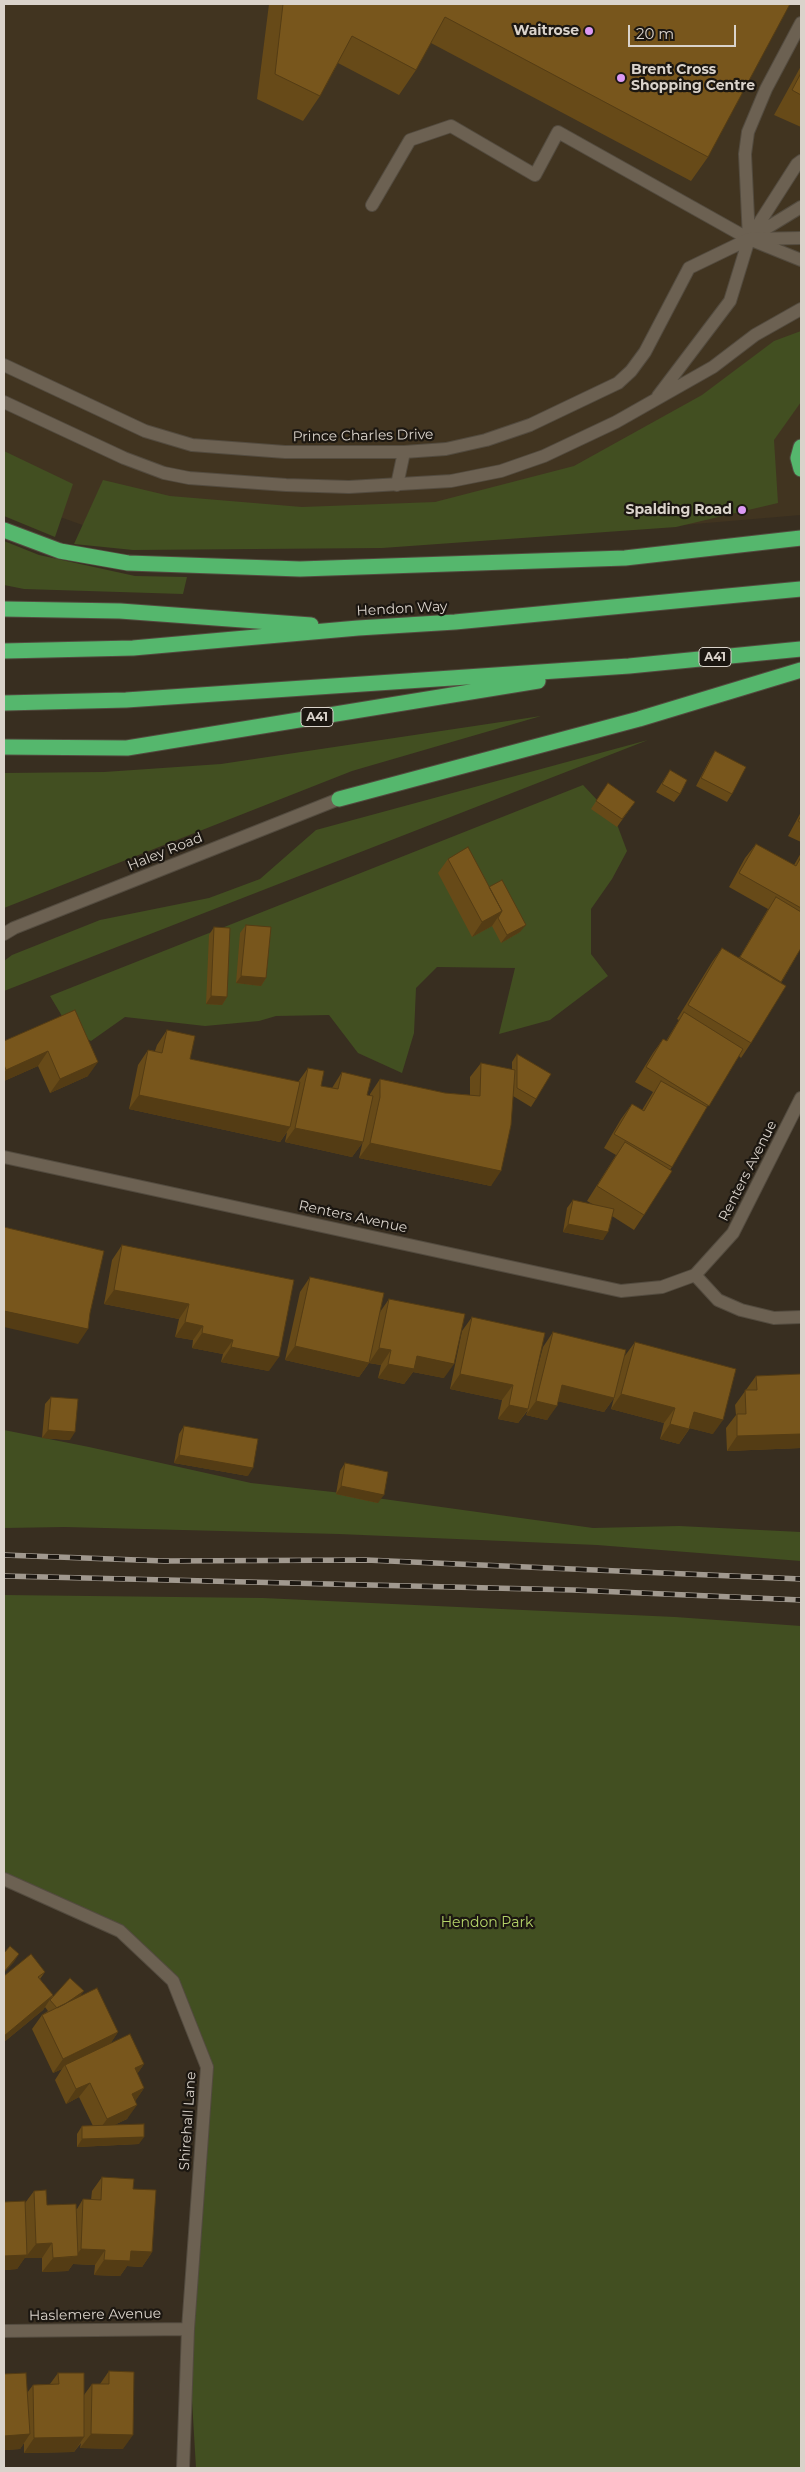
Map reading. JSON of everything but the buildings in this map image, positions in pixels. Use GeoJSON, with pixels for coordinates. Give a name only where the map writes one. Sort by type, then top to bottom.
{"type":"FeatureCollection","features":[{"type":"Feature","properties":{"kind":"highway"},"geometry":{"type":"LineString","coordinates":[[801,447],[798,458],[801,468]]}},
{"type":"Feature","properties":{"kind":"highway"},"geometry":{"type":"LineString","coordinates":[[4,530],[60,551],[128,563],[300,569],[625,558],[801,538]]}},
{"type":"Feature","properties":{"kind":"highway","name":"Hendon Way"},"geometry":{"type":"LineString","coordinates":[[4,651],[133,648],[358,628],[455,622],[801,589]]}},
{"type":"Feature","properties":{"kind":"highway"},"geometry":{"type":"LineString","coordinates":[[4,609],[120,611],[358,628]]}},
{"type":"Feature","properties":{"kind":"highway","name":"A41"},"geometry":{"type":"LineString","coordinates":[[4,703],[126,700],[629,666],[801,649]]}},
{"type":"Feature","properties":{"kind":"highway","name":"A41"},"geometry":{"type":"LineString","coordinates":[[4,747],[127,748],[629,666]]}},
{"type":"Feature","properties":{"kind":"highway"},"geometry":{"type":"LineString","coordinates":[[339,799],[639,719],[801,670]]}},
{"type":"Feature","properties":{"kind":"street"},"geometry":{"type":"LineString","coordinates":[[749,239],[745,154],[748,132],[766,89],[801,23]]}},
{"type":"Feature","properties":{"kind":"street"},"geometry":{"type":"LineString","coordinates":[[372,205],[410,140],[450,126],[536,174],[558,132],[749,239],[801,260]]}},
{"type":"Feature","properties":{"kind":"street"},"geometry":{"type":"LineString","coordinates":[[654,402],[730,301],[749,239],[797,164],[801,161]]}},
{"type":"Feature","properties":{"kind":"street","name":"Prince Charles Drive"},"geometry":{"type":"LineString","coordinates":[[4,365],[145,431],[172,441],[200,446],[285,452],[404,452],[446,449],[486,440],[530,425],[579,404],[618,383],[631,372],[645,352],[689,268],[749,239],[801,207]]}},
{"type":"Feature","properties":{"kind":"street"},"geometry":{"type":"LineString","coordinates":[[749,239],[801,238]]}},
{"type":"Feature","properties":{"kind":"street"},"geometry":{"type":"LineString","coordinates":[[4,402],[124,458],[164,473],[223,481],[286,485],[397,485],[450,481],[501,471],[544,456],[654,402],[713,366],[755,335],[801,309]]}},
{"type":"Feature","properties":{"kind":"street"},"geometry":{"type":"LineString","coordinates":[[397,485],[404,452]]}},
{"type":"Feature","properties":{"kind":"street","name":"Haley Road"},"geometry":{"type":"LineString","coordinates":[[4,934],[14,928],[339,799]]}},
{"type":"Feature","properties":{"kind":"street","name":"Renters Avenue"},"geometry":{"type":"LineString","coordinates":[[4,1157],[621,1290],[662,1287],[695,1275],[733,1233],[801,1098]]}},
{"type":"Feature","properties":{"kind":"street"},"geometry":{"type":"LineString","coordinates":[[695,1275],[718,1300],[774,1318],[801,1317]]}},
{"type":"Feature","properties":{"kind":"street","name":"Shirehall Lane"},"geometry":{"type":"LineString","coordinates":[[4,1879],[120,1931],[173,1981],[208,2067],[188,2329],[183,2468]]}},
{"type":"Feature","properties":{"kind":"street","name":"Haslemere Avenue"},"geometry":{"type":"LineString","coordinates":[[4,2331],[188,2329]]}},
{"type":"Feature","properties":{"kind":"shaded area"},"geometry":{"type":"Polygon","coordinates":[[[4,4],[801,4],[801,515],[600,532],[116,537],[4,497],[4,4]]]}},
{"type":"Feature","properties":{"kind":"green space"},"geometry":{"type":"Polygon","coordinates":[[[801,331],[801,402],[774,440],[778,503],[676,527],[382,548],[133,550],[74,544],[103,480],[170,496],[302,507],[435,502],[574,466],[702,395],[774,341],[801,331]]]}},
{"type":"Feature","properties":{"kind":"green space"},"geometry":{"type":"Polygon","coordinates":[[[4,451],[73,484],[55,537],[4,516],[4,451]]]}},
{"type":"Feature","properties":{"kind":"green space"},"geometry":{"type":"Polygon","coordinates":[[[4,541],[39,555],[135,576],[187,577],[183,594],[24,589],[4,585],[4,541]]]}},
{"type":"Feature","properties":{"kind":"green space"},"geometry":{"type":"Polygon","coordinates":[[[541,716],[352,771],[4,908],[4,773],[104,772],[221,764],[541,716]]]}},
{"type":"Feature","properties":{"kind":"green space"},"geometry":{"type":"Polygon","coordinates":[[[648,740],[4,991],[4,961],[12,955],[100,920],[209,898],[260,879],[316,830],[648,740]]]}},
{"type":"Feature","properties":{"kind":"green space"},"geometry":{"type":"Polygon","coordinates":[[[583,785],[615,819],[627,851],[612,879],[591,909],[591,954],[608,976],[550,1020],[499,1034],[515,968],[437,967],[416,988],[414,1033],[402,1073],[358,1053],[329,1015],[276,1016],[259,1021],[205,1026],[125,1017],[91,1041],[71,1031],[50,996],[583,785]]]}},
{"type":"Feature","properties":{"kind":"green space"},"geometry":{"type":"Polygon","coordinates":[[[4,1430],[251,1483],[333,1492],[593,1528],[679,1526],[801,1532],[801,1561],[597,1545],[339,1534],[65,1527],[4,1528],[4,1430]]]}},
{"type":"Feature","properties":{"kind":"green space","name":"Hendon Park"},"geometry":{"type":"Polygon","coordinates":[[[4,1595],[263,1598],[675,1617],[801,1626],[801,2468],[196,2468],[188,2333],[207,2067],[171,1981],[122,1930],[4,1877],[4,1595]]]}},
{"type":"Feature","properties":{"kind":"railway"},"geometry":{"type":"LineString","coordinates":[[4,1555],[164,1561],[366,1560],[801,1579]]}},
{"type":"Feature","properties":{"kind":"railway"},"geometry":{"type":"LineString","coordinates":[[4,1576],[573,1590],[801,1600]]}},
{"type":"Feature","properties":{"kind":"place","name":"Waitrose"},"geometry":{"type":"Point","coordinates":[589,31]}},
{"type":"Feature","properties":{"kind":"place","name":"Brent Cross Shopping Centre"},"geometry":{"type":"Point","coordinates":[621,78]}},
{"type":"Feature","properties":{"kind":"place","name":"Spalding Road"},"geometry":{"type":"Point","coordinates":[742,510]}}]}
